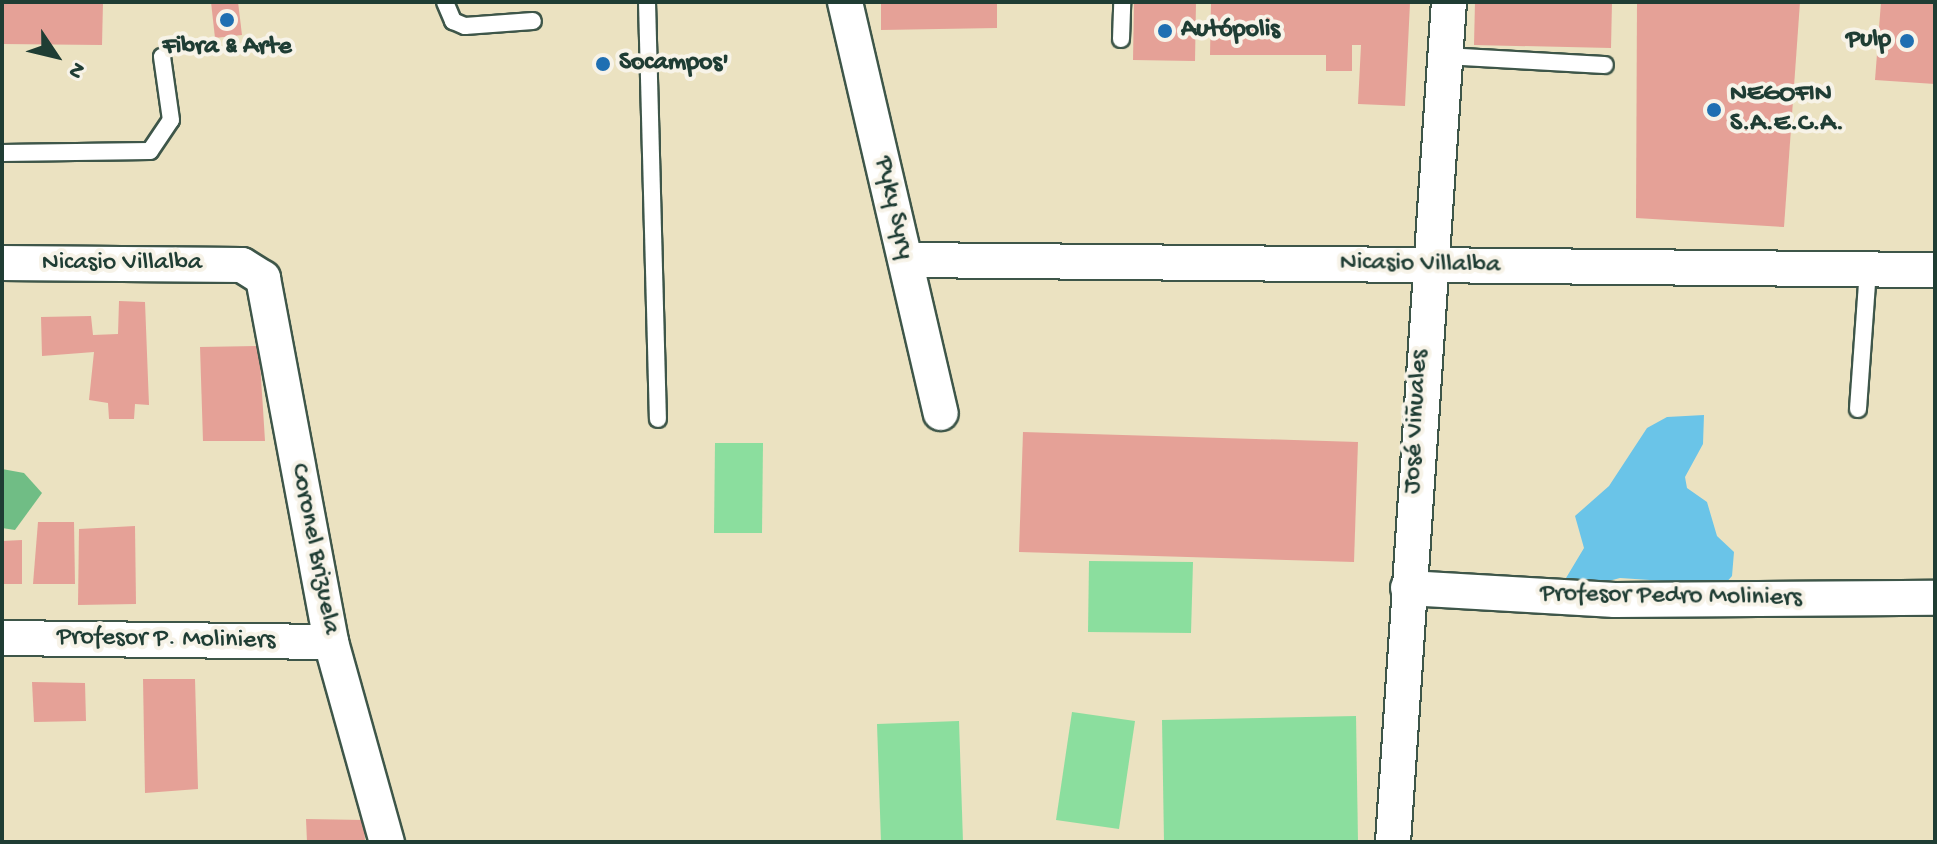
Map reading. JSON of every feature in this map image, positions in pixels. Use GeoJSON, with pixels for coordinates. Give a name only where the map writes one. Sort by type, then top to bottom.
{"type":"FeatureCollection","features":[{"type":"Feature","properties":{"kind":"street","name":"Pyky Syry"},"geometry":{"type":"LineString","coordinates":[[845,2],[941,413]]}},
{"type":"Feature","properties":{"kind":"street","name":"José Viñuales"},"geometry":{"type":"LineString","coordinates":[[1393,842],[1427,265],[1449,2]]}},
{"type":"Feature","properties":{"kind":"street","name":"Nicasio Villalba"},"geometry":{"type":"LineString","coordinates":[[906,260],[1935,270]]}},
{"type":"Feature","properties":{"kind":"street","name":"Nicasio Villalba"},"geometry":{"type":"LineString","coordinates":[[2,263],[242,265]]}},
{"type":"Feature","properties":{"kind":"street","name":"Coronel Brizuela"},"geometry":{"type":"LineString","coordinates":[[242,265],[263,278],[331,642],[387,842]]}},
{"type":"Feature","properties":{"kind":"street","name":"Profesor Pedro Moliniers"},"geometry":{"type":"LineString","coordinates":[[1408,588],[1615,600],[1935,598]]}},
{"type":"Feature","properties":{"kind":"street","name":"Profesor P. Moliniers"},"geometry":{"type":"LineString","coordinates":[[2,638],[331,642]]}},
{"type":"Feature","properties":{"kind":"lane"},"geometry":{"type":"LineString","coordinates":[[445,2],[453,21],[465,26],[533,21]]}},
{"type":"Feature","properties":{"kind":"lane"},"geometry":{"type":"LineString","coordinates":[[647,2],[658,419]]}},
{"type":"Feature","properties":{"kind":"lane"},"geometry":{"type":"LineString","coordinates":[[1121,39],[1122,2]]}},
{"type":"Feature","properties":{"kind":"lane"},"geometry":{"type":"LineString","coordinates":[[1444,56],[1605,65]]}},
{"type":"Feature","properties":{"kind":"lane"},"geometry":{"type":"LineString","coordinates":[[2,153],[150,151],[171,120],[162,57]]}},
{"type":"Feature","properties":{"kind":"lane"},"geometry":{"type":"LineString","coordinates":[[1858,409],[1868,270]]}},
{"type":"Feature","properties":{"kind":"green space"},"geometry":{"type":"Polygon","coordinates":[[[715,443],[763,443],[762,533],[714,533],[715,443]]]}},
{"type":"Feature","properties":{"kind":"green space"},"geometry":{"type":"Polygon","coordinates":[[[2,469],[24,473],[42,493],[15,530],[2,528],[2,469]]]}},
{"type":"Feature","properties":{"kind":"green space"},"geometry":{"type":"Polygon","coordinates":[[[1089,561],[1193,562],[1191,633],[1088,632],[1089,561]]]}},
{"type":"Feature","properties":{"kind":"green space"},"geometry":{"type":"Polygon","coordinates":[[[1072,712],[1135,721],[1119,829],[1056,820],[1072,712]]]}},
{"type":"Feature","properties":{"kind":"green space"},"geometry":{"type":"Polygon","coordinates":[[[1356,716],[1358,842],[1164,842],[1162,720],[1356,716]]]}},
{"type":"Feature","properties":{"kind":"green space"},"geometry":{"type":"Polygon","coordinates":[[[959,721],[963,842],[881,842],[877,724],[959,721]]]}},
{"type":"Feature","properties":{"kind":"water"},"geometry":{"type":"Polygon","coordinates":[[[1704,415],[1703,444],[1685,477],[1687,488],[1707,502],[1717,536],[1734,552],[1732,576],[1724,585],[1620,578],[1571,591],[1566,578],[1584,548],[1575,516],[1609,486],[1647,428],[1667,417],[1704,415]]]}},
{"type":"Feature","properties":{"kind":"building"},"geometry":{"type":"Polygon","coordinates":[[[2,2],[103,2],[102,45],[2,44],[2,2]]]}},
{"type":"Feature","properties":{"kind":"building","name":"Fibra & Arte"},"geometry":{"type":"Polygon","coordinates":[[[211,2],[238,2],[242,35],[215,38],[211,2]]]}},
{"type":"Feature","properties":{"kind":"building"},"geometry":{"type":"Polygon","coordinates":[[[881,2],[997,2],[997,28],[881,30],[881,2]]]}},
{"type":"Feature","properties":{"kind":"building","name":"Autópolis"},"geometry":{"type":"Polygon","coordinates":[[[1134,2],[1196,2],[1195,61],[1133,60],[1134,2]]]}},
{"type":"Feature","properties":{"kind":"building"},"geometry":{"type":"Polygon","coordinates":[[[1211,2],[1410,3],[1405,106],[1358,104],[1361,45],[1352,45],[1352,71],[1326,71],[1326,55],[1210,55],[1211,2]]]}},
{"type":"Feature","properties":{"kind":"building"},"geometry":{"type":"Polygon","coordinates":[[[1475,2],[1612,2],[1611,48],[1474,45],[1475,2]]]}},
{"type":"Feature","properties":{"kind":"building","name":"NEGOFIN S.A.E.C.A."},"geometry":{"type":"Polygon","coordinates":[[[1637,2],[1800,2],[1784,227],[1636,218],[1637,2]]]}},
{"type":"Feature","properties":{"kind":"building","name":"Pulp"},"geometry":{"type":"Polygon","coordinates":[[[1881,2],[1935,3],[1935,84],[1875,80],[1881,2]]]}},
{"type":"Feature","properties":{"kind":"building"},"geometry":{"type":"Polygon","coordinates":[[[119,301],[145,302],[149,405],[135,404],[134,419],[109,419],[108,403],[89,400],[94,352],[42,356],[41,317],[91,316],[93,335],[118,334],[119,301]]]}},
{"type":"Feature","properties":{"kind":"building"},"geometry":{"type":"Polygon","coordinates":[[[259,346],[265,441],[203,441],[200,347],[259,346]]]}},
{"type":"Feature","properties":{"kind":"building"},"geometry":{"type":"Polygon","coordinates":[[[1023,432],[1358,442],[1354,562],[1019,552],[1023,432]]]}},
{"type":"Feature","properties":{"kind":"building"},"geometry":{"type":"Polygon","coordinates":[[[38,522],[74,522],[75,584],[33,584],[38,522]]]}},
{"type":"Feature","properties":{"kind":"building"},"geometry":{"type":"Polygon","coordinates":[[[135,526],[136,604],[78,605],[79,529],[135,526]]]}},
{"type":"Feature","properties":{"kind":"building"},"geometry":{"type":"Polygon","coordinates":[[[22,540],[22,584],[2,584],[2,541],[22,540]]]}},
{"type":"Feature","properties":{"kind":"building"},"geometry":{"type":"Polygon","coordinates":[[[143,679],[195,679],[198,789],[145,793],[143,679]]]}},
{"type":"Feature","properties":{"kind":"building"},"geometry":{"type":"Polygon","coordinates":[[[32,682],[85,683],[86,721],[34,722],[32,682]]]}},
{"type":"Feature","properties":{"kind":"building"},"geometry":{"type":"Polygon","coordinates":[[[306,819],[364,820],[365,842],[307,842],[306,819]]]}},
{"type":"Feature","properties":{"kind":"place","name":"Fibra & Arte"},"geometry":{"type":"Point","coordinates":[227,20]}},
{"type":"Feature","properties":{"kind":"place","name":"Autópolis"},"geometry":{"type":"Point","coordinates":[1165,31]}},
{"type":"Feature","properties":{"kind":"place","name":"Pulp"},"geometry":{"type":"Point","coordinates":[1907,41]}},
{"type":"Feature","properties":{"kind":"place","name":"Socampos'"},"geometry":{"type":"Point","coordinates":[603,64]}},
{"type":"Feature","properties":{"kind":"place","name":"NEGOFIN S.A.E.C.A."},"geometry":{"type":"Point","coordinates":[1714,110]}}]}
